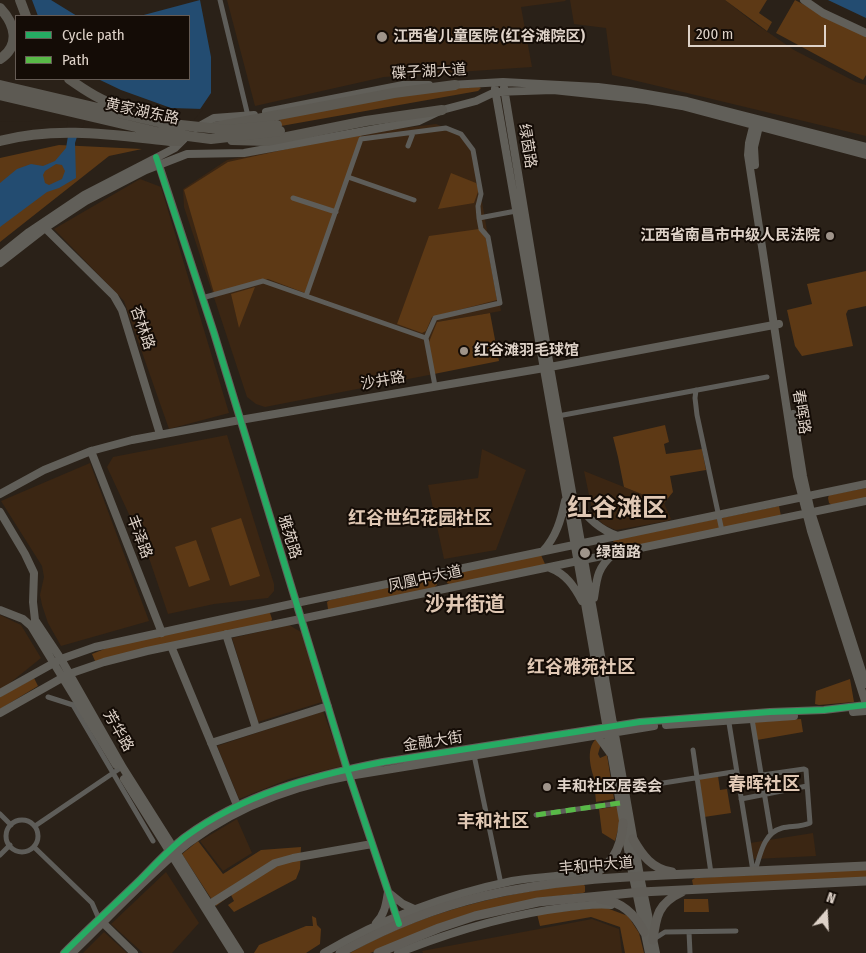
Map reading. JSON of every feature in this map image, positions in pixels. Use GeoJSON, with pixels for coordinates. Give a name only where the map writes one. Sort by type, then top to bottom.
{"type":"FeatureCollection","features":[{"type":"Feature","properties":{"kind":"highway"},"geometry":{"type":"LineString","coordinates":[[0,0],[15,19]]}},
{"type":"Feature","properties":{"kind":"highway"},"geometry":{"type":"LineString","coordinates":[[20,0],[26,15]]}},
{"type":"Feature","properties":{"kind":"highway"},"geometry":{"type":"LineString","coordinates":[[0,8],[10,18],[14,31],[12,46],[6,56],[0,59]]}},
{"type":"Feature","properties":{"kind":"highway"},"geometry":{"type":"LineString","coordinates":[[70,80],[113,105],[205,129],[394,93],[455,85]]}},
{"type":"Feature","properties":{"kind":"highway","name":"黄家湖东路"},"geometry":{"type":"LineString","coordinates":[[0,84],[162,124],[228,130],[279,128],[211,139],[157,132],[0,95]]}},
{"type":"Feature","properties":{"kind":"highway"},"geometry":{"type":"LineString","coordinates":[[0,141],[22,135],[92,132],[170,141],[211,139],[267,141],[442,110]]}},
{"type":"Feature","properties":{"kind":"main road"},"geometry":{"type":"LineString","coordinates":[[804,0],[823,13],[866,33]]}},
{"type":"Feature","properties":{"kind":"main road","name":"绿茵路"},"geometry":{"type":"LineString","coordinates":[[494,82],[538,336],[554,392],[570,497]]}},
{"type":"Feature","properties":{"kind":"main road","name":"碟子湖大道"},"geometry":{"type":"LineString","coordinates":[[0,263],[45,228],[86,201],[158,161],[206,121],[214,118],[248,116],[403,85],[455,85],[503,82],[575,85],[630,90],[687,101],[866,155]]}},
{"type":"Feature","properties":{"kind":"main road","name":"绿茵路"},"geometry":{"type":"LineString","coordinates":[[503,82],[547,368],[611,729],[625,790],[633,839],[636,876]]}},
{"type":"Feature","properties":{"kind":"main road","name":"碟子湖大道"},"geometry":{"type":"LineString","coordinates":[[0,254],[84,195],[158,161],[187,154],[244,153],[419,121],[442,110],[476,101],[495,92],[553,90],[647,100],[682,106],[866,148]]}},
{"type":"Feature","properties":{"kind":"main road","name":"春晖路"},"geometry":{"type":"LineString","coordinates":[[757,123],[754,157],[776,325],[803,476],[805,497],[866,704]]}},
{"type":"Feature","properties":{"kind":"main road","name":"雅苑路"},"geometry":{"type":"LineString","coordinates":[[158,161],[240,420],[348,773],[397,920]]}},
{"type":"Feature","properties":{"kind":"main road","name":"杏林路"},"geometry":{"type":"LineString","coordinates":[[45,228],[114,296],[122,310],[160,434]]}},
{"type":"Feature","properties":{"kind":"main road","name":"沙井路"},"geometry":{"type":"LineString","coordinates":[[0,494],[44,470],[91,451],[160,434],[547,368],[776,325]]}},
{"type":"Feature","properties":{"kind":"main road","name":"丰泽路"},"geometry":{"type":"LineString","coordinates":[[91,451],[162,632]]}},
{"type":"Feature","properties":{"kind":"main road","name":"凤凰中大道"},"geometry":{"type":"LineString","coordinates":[[0,693],[57,661],[88,650],[162,632],[866,484]]}},
{"type":"Feature","properties":{"kind":"main road"},"geometry":{"type":"LineString","coordinates":[[543,551],[558,529],[570,497],[590,520],[618,536]]}},
{"type":"Feature","properties":{"kind":"main road","name":"凤凰中大道"},"geometry":{"type":"LineString","coordinates":[[0,713],[66,676],[93,666],[170,646],[550,568],[866,500]]}},
{"type":"Feature","properties":{"kind":"main road","name":"芳华路"},"geometry":{"type":"LineString","coordinates":[[0,512],[34,573],[33,602],[35,620],[57,661],[233,953]]}},
{"type":"Feature","properties":{"kind":"main road","name":"春晖路"},"geometry":{"type":"LineString","coordinates":[[809,512],[866,684]]}},
{"type":"Feature","properties":{"kind":"main road"},"geometry":{"type":"LineString","coordinates":[[589,605],[602,564],[612,554]]}},
{"type":"Feature","properties":{"kind":"main road"},"geometry":{"type":"LineString","coordinates":[[550,568],[556,570],[571,582],[589,605]]}},
{"type":"Feature","properties":{"kind":"main road","name":"绿茵路"},"geometry":{"type":"LineString","coordinates":[[589,605],[600,692],[611,729],[611,755],[623,823],[656,953]]}},
{"type":"Feature","properties":{"kind":"main road","name":"芳华路"},"geometry":{"type":"LineString","coordinates":[[0,610],[22,619],[32,626],[57,661]]}},
{"type":"Feature","properties":{"kind":"main road"},"geometry":{"type":"LineString","coordinates":[[226,634],[256,728]]}},
{"type":"Feature","properties":{"kind":"main road"},"geometry":{"type":"LineString","coordinates":[[170,646],[238,809]]}},
{"type":"Feature","properties":{"kind":"main road"},"geometry":{"type":"LineString","coordinates":[[88,650],[93,666]]}},
{"type":"Feature","properties":{"kind":"main road"},"geometry":{"type":"LineString","coordinates":[[39,670],[50,684]]}},
{"type":"Feature","properties":{"kind":"main road","name":"芳华路"},"geometry":{"type":"LineString","coordinates":[[66,676],[116,771],[210,904],[240,953]]}},
{"type":"Feature","properties":{"kind":"main road"},"geometry":{"type":"LineString","coordinates":[[600,692],[602,720],[597,732],[611,755]]}},
{"type":"Feature","properties":{"kind":"main road","name":"金融大街"},"geometry":{"type":"LineString","coordinates":[[348,773],[474,755],[640,722],[770,712],[824,710],[866,704]]}},
{"type":"Feature","properties":{"kind":"main road"},"geometry":{"type":"LineString","coordinates":[[211,743],[328,706]]}},
{"type":"Feature","properties":{"kind":"main road","name":"金融大街"},"geometry":{"type":"LineString","coordinates":[[611,729],[866,711]]}},
{"type":"Feature","properties":{"kind":"main road","name":"金融大街"},"geometry":{"type":"LineString","coordinates":[[64,953],[101,921],[173,852],[238,809],[286,791],[348,773],[597,732]]}},
{"type":"Feature","properties":{"kind":"main road"},"geometry":{"type":"LineString","coordinates":[[580,881],[603,870],[610,862],[620,843],[623,823]]}},
{"type":"Feature","properties":{"kind":"main road"},"geometry":{"type":"LineString","coordinates":[[633,839],[644,857],[657,868],[667,872],[687,874]]}},
{"type":"Feature","properties":{"kind":"main road"},"geometry":{"type":"LineString","coordinates":[[210,904],[275,863],[292,858],[372,844]]}},
{"type":"Feature","properties":{"kind":"main road"},"geometry":{"type":"LineString","coordinates":[[324,953],[372,928],[397,920],[414,909],[458,894],[527,878],[583,872],[596,869],[610,862]]}},
{"type":"Feature","properties":{"kind":"main road","name":"丰和中大道"},"geometry":{"type":"LineString","coordinates":[[340,953],[397,920],[483,896],[542,885],[636,876],[866,866]]}},
{"type":"Feature","properties":{"kind":"main road","name":"丰和中大道"},"geometry":{"type":"LineString","coordinates":[[378,953],[406,948],[438,928],[475,916],[538,902],[640,892],[866,880]]}},
{"type":"Feature","properties":{"kind":"main road"},"geometry":{"type":"LineString","coordinates":[[538,902],[550,896],[551,890],[548,886],[542,885]]}},
{"type":"Feature","properties":{"kind":"main road"},"geometry":{"type":"LineString","coordinates":[[653,940],[658,911],[672,897],[688,890]]}},
{"type":"Feature","properties":{"kind":"main road"},"geometry":{"type":"LineString","coordinates":[[372,928],[382,917],[388,892],[403,904],[414,909]]}},
{"type":"Feature","properties":{"kind":"main road","name":"绿茵路"},"geometry":{"type":"LineString","coordinates":[[640,892],[644,932],[649,953]]}},
{"type":"Feature","properties":{"kind":"main road"},"geometry":{"type":"LineString","coordinates":[[582,897],[620,904],[636,918],[644,932]]}},
{"type":"Feature","properties":{"kind":"main road"},"geometry":{"type":"LineString","coordinates":[[398,953],[406,948],[477,925],[548,910],[602,904],[625,908]]}},
{"type":"Feature","properties":{"kind":"main road"},"geometry":{"type":"LineString","coordinates":[[101,921],[134,953]]}},
{"type":"Feature","properties":{"kind":"main road","name":"金融大街"},"geometry":{"type":"LineString","coordinates":[[72,953],[101,921]]}},
{"type":"Feature","properties":{"kind":"street"},"geometry":{"type":"LineString","coordinates":[[220,0],[248,116]]}},
{"type":"Feature","properties":{"kind":"street"},"geometry":{"type":"LineString","coordinates":[[306,296],[361,139],[446,128],[461,134],[473,150],[481,194],[478,206],[479,218],[481,229],[488,237],[500,303],[435,318],[426,338],[436,386]]}},
{"type":"Feature","properties":{"kind":"street"},"geometry":{"type":"LineString","coordinates":[[408,146],[413,132]]}},
{"type":"Feature","properties":{"kind":"street"},"geometry":{"type":"LineString","coordinates":[[348,177],[414,200]]}},
{"type":"Feature","properties":{"kind":"street"},"geometry":{"type":"LineString","coordinates":[[294,198],[336,212]]}},
{"type":"Feature","properties":{"kind":"street"},"geometry":{"type":"LineString","coordinates":[[479,218],[516,211]]}},
{"type":"Feature","properties":{"kind":"street"},"geometry":{"type":"LineString","coordinates":[[202,298],[263,281],[426,338]]}},
{"type":"Feature","properties":{"kind":"street"},"geometry":{"type":"LineString","coordinates":[[558,416],[767,376]]}},
{"type":"Feature","properties":{"kind":"street"},"geometry":{"type":"LineString","coordinates":[[696,390],[697,415],[722,531]]}},
{"type":"Feature","properties":{"kind":"street"},"geometry":{"type":"LineString","coordinates":[[48,697],[73,705],[116,771],[153,841]]}},
{"type":"Feature","properties":{"kind":"street"},"geometry":{"type":"LineString","coordinates":[[752,719],[771,834]]}},
{"type":"Feature","properties":{"kind":"street"},"geometry":{"type":"LineString","coordinates":[[731,720],[729,723],[754,871]]}},
{"type":"Feature","properties":{"kind":"street"},"geometry":{"type":"LineString","coordinates":[[693,750],[711,873]]}},
{"type":"Feature","properties":{"kind":"street"},"geometry":{"type":"LineString","coordinates":[[474,755],[501,884]]}},
{"type":"Feature","properties":{"kind":"street"},"geometry":{"type":"LineString","coordinates":[[742,778],[804,768],[806,770],[810,823],[781,828],[771,834],[754,871]]}},
{"type":"Feature","properties":{"kind":"street"},"geometry":{"type":"LineString","coordinates":[[35,826],[116,771]]}},
{"type":"Feature","properties":{"kind":"street"},"geometry":{"type":"LineString","coordinates":[[625,790],[733,772]]}},
{"type":"Feature","properties":{"kind":"street"},"geometry":{"type":"LineString","coordinates":[[741,799],[807,786]]}},
{"type":"Feature","properties":{"kind":"street"},"geometry":{"type":"LineString","coordinates":[[536,815],[620,803]]}},
{"type":"Feature","properties":{"kind":"street"},"geometry":{"type":"LineString","coordinates":[[0,814],[11,825]]}},
{"type":"Feature","properties":{"kind":"street"},"geometry":{"type":"LineString","coordinates":[[26,821],[35,826],[38,839],[34,847],[24,852],[14,849],[10,845],[7,833],[11,825],[15,822],[26,821]]}},
{"type":"Feature","properties":{"kind":"street"},"geometry":{"type":"LineString","coordinates":[[0,855],[10,845]]}},
{"type":"Feature","properties":{"kind":"street"},"geometry":{"type":"LineString","coordinates":[[34,847],[92,903],[101,921]]}},
{"type":"Feature","properties":{"kind":"street"},"geometry":{"type":"LineString","coordinates":[[653,940],[665,932],[736,931]]}},
{"type":"Feature","properties":{"kind":"street"},"geometry":{"type":"LineString","coordinates":[[689,932],[690,953]]}},
{"type":"Feature","properties":{"kind":"shaded area","name":"江西省儿童医院 (红谷滩院区)"},"geometry":{"type":"Polygon","coordinates":[[[227,0],[566,1],[521,7],[532,67],[384,77],[255,106],[227,0]]]}},
{"type":"Feature","properties":{"kind":"shaded area"},"geometry":{"type":"Polygon","coordinates":[[[570,0],[725,0],[794,50],[856,82],[866,85],[866,136],[612,75],[606,28],[574,24],[570,0]]]}},
{"type":"Feature","properties":{"kind":"shaded area"},"geometry":{"type":"Polygon","coordinates":[[[725,0],[767,0],[759,13],[772,22],[767,31],[725,0]]]}},
{"type":"Feature","properties":{"kind":"shaded area"},"geometry":{"type":"Polygon","coordinates":[[[795,0],[866,37],[866,75],[863,80],[776,33],[795,0]]]}},
{"type":"Feature","properties":{"kind":"shaded area"},"geometry":{"type":"Polygon","coordinates":[[[481,88],[478,91],[281,126],[279,117],[425,90],[481,88]]]}},
{"type":"Feature","properties":{"kind":"shaded area"},"geometry":{"type":"Polygon","coordinates":[[[436,124],[461,134],[473,150],[501,311],[437,322],[434,374],[265,407],[256,404],[247,397],[184,207],[183,189],[227,160],[356,134],[436,124]]]}},
{"type":"Feature","properties":{"kind":"shaded area"},"geometry":{"type":"Polygon","coordinates":[[[362,134],[305,293],[268,279],[214,293],[184,190],[228,162],[362,134]]]}},
{"type":"Feature","properties":{"kind":"shaded area"},"geometry":{"type":"Polygon","coordinates":[[[59,145],[142,149],[109,156],[0,242],[0,158],[59,145]]]}},
{"type":"Feature","properties":{"kind":"shaded area"},"geometry":{"type":"Polygon","coordinates":[[[451,173],[476,183],[479,189],[474,203],[438,209],[451,173]]]}},
{"type":"Feature","properties":{"kind":"shaded area"},"geometry":{"type":"Polygon","coordinates":[[[140,179],[161,187],[229,413],[169,429],[124,301],[54,229],[140,179]]]}},
{"type":"Feature","properties":{"kind":"shaded area"},"geometry":{"type":"Polygon","coordinates":[[[479,229],[486,238],[497,300],[432,317],[426,331],[422,333],[397,324],[429,236],[479,229]]]}},
{"type":"Feature","properties":{"kind":"shaded area"},"geometry":{"type":"Polygon","coordinates":[[[866,271],[866,306],[848,310],[846,314],[853,346],[802,356],[795,346],[787,310],[812,304],[807,284],[866,271]]]}},
{"type":"Feature","properties":{"kind":"shaded area"},"geometry":{"type":"Polygon","coordinates":[[[255,287],[239,328],[231,294],[255,287]]]}},
{"type":"Feature","properties":{"kind":"shaded area","name":"红谷滩羽毛球馆"},"geometry":{"type":"Polygon","coordinates":[[[490,313],[499,361],[434,374],[429,342],[437,322],[490,313]]]}},
{"type":"Feature","properties":{"kind":"shaded area"},"geometry":{"type":"Polygon","coordinates":[[[665,425],[669,442],[664,444],[666,454],[702,449],[706,470],[670,476],[673,492],[664,503],[624,487],[613,437],[665,425]]]}},
{"type":"Feature","properties":{"kind":"shaded area"},"geometry":{"type":"Polygon","coordinates":[[[227,435],[274,584],[274,591],[268,598],[214,604],[168,614],[148,555],[107,467],[113,457],[227,435]]]}},
{"type":"Feature","properties":{"kind":"shaded area"},"geometry":{"type":"Polygon","coordinates":[[[482,449],[526,470],[496,550],[444,559],[428,485],[478,478],[482,449]]]}},
{"type":"Feature","properties":{"kind":"shaded area"},"geometry":{"type":"Polygon","coordinates":[[[90,463],[149,621],[61,646],[48,623],[42,605],[40,595],[44,577],[42,566],[1,501],[90,463]]]}},
{"type":"Feature","properties":{"kind":"shaded area"},"geometry":{"type":"Polygon","coordinates":[[[584,471],[664,503],[671,519],[616,530],[604,525],[593,514],[584,471]]]}},
{"type":"Feature","properties":{"kind":"shaded area"},"geometry":{"type":"Polygon","coordinates":[[[866,488],[866,498],[832,505],[829,503],[829,495],[866,488]]]}},
{"type":"Feature","properties":{"kind":"shaded area"},"geometry":{"type":"Polygon","coordinates":[[[779,506],[781,516],[616,551],[613,540],[779,506]]]}},
{"type":"Feature","properties":{"kind":"shaded area"},"geometry":{"type":"Polygon","coordinates":[[[241,518],[260,576],[230,586],[211,528],[241,518]]]}},
{"type":"Feature","properties":{"kind":"shaded area"},"geometry":{"type":"Polygon","coordinates":[[[196,540],[210,580],[189,587],[175,547],[196,540]]]}},
{"type":"Feature","properties":{"kind":"shaded area"},"geometry":{"type":"Polygon","coordinates":[[[541,555],[545,564],[543,566],[451,585],[447,583],[446,578],[451,574],[541,555]]]}},
{"type":"Feature","properties":{"kind":"shaded area"},"geometry":{"type":"Polygon","coordinates":[[[432,578],[436,580],[437,585],[432,589],[332,610],[328,609],[327,602],[330,600],[432,578]]]}},
{"type":"Feature","properties":{"kind":"shaded area"},"geometry":{"type":"Polygon","coordinates":[[[268,612],[272,619],[271,622],[98,662],[95,661],[92,654],[117,644],[268,612]]]}},
{"type":"Feature","properties":{"kind":"shaded area"},"geometry":{"type":"Polygon","coordinates":[[[0,615],[21,625],[41,658],[0,691],[0,615]]]}},
{"type":"Feature","properties":{"kind":"shaded area"},"geometry":{"type":"Polygon","coordinates":[[[289,625],[301,632],[322,702],[258,722],[232,638],[289,625]]]}},
{"type":"Feature","properties":{"kind":"shaded area"},"geometry":{"type":"Polygon","coordinates":[[[34,678],[38,686],[0,709],[0,697],[34,678]]]}},
{"type":"Feature","properties":{"kind":"shaded area"},"geometry":{"type":"Polygon","coordinates":[[[850,679],[854,702],[815,704],[816,691],[850,679]]]}},
{"type":"Feature","properties":{"kind":"shaded area"},"geometry":{"type":"Polygon","coordinates":[[[323,711],[343,766],[289,779],[239,799],[217,746],[323,711]]]}},
{"type":"Feature","properties":{"kind":"shaded area"},"geometry":{"type":"Polygon","coordinates":[[[801,719],[803,732],[757,740],[754,722],[801,719]]]}},
{"type":"Feature","properties":{"kind":"shaded area"},"geometry":{"type":"Polygon","coordinates":[[[596,739],[601,744],[598,754],[600,758],[607,755],[614,799],[596,802],[595,791],[602,785],[600,782],[596,783],[592,772],[590,754],[596,739]]]}},
{"type":"Feature","properties":{"kind":"shaded area"},"geometry":{"type":"Polygon","coordinates":[[[718,776],[720,790],[727,789],[731,813],[704,817],[698,778],[718,776]]]}},
{"type":"Feature","properties":{"kind":"shaded area"},"geometry":{"type":"Polygon","coordinates":[[[618,806],[620,822],[615,841],[602,833],[599,809],[618,806]]]}},
{"type":"Feature","properties":{"kind":"shaded area"},"geometry":{"type":"Polygon","coordinates":[[[237,819],[252,853],[223,871],[200,841],[237,819]]]}},
{"type":"Feature","properties":{"kind":"shaded area"},"geometry":{"type":"Polygon","coordinates":[[[813,833],[816,856],[754,859],[750,843],[813,833]]]}},
{"type":"Feature","properties":{"kind":"shaded area"},"geometry":{"type":"Polygon","coordinates":[[[198,841],[223,874],[261,850],[301,847],[300,869],[296,879],[234,912],[228,905],[234,901],[231,895],[216,906],[182,854],[198,841]]]}},
{"type":"Feature","properties":{"kind":"shaded area"},"geometry":{"type":"Polygon","coordinates":[[[866,869],[866,878],[695,886],[692,880],[695,878],[866,869]]]}},
{"type":"Feature","properties":{"kind":"shaded area"},"geometry":{"type":"Polygon","coordinates":[[[166,872],[199,923],[172,953],[143,953],[111,924],[166,872]]]}},
{"type":"Feature","properties":{"kind":"shaded area"},"geometry":{"type":"Polygon","coordinates":[[[583,884],[585,892],[583,893],[550,897],[370,953],[350,953],[404,926],[463,906],[523,893],[583,884]]]}},
{"type":"Feature","properties":{"kind":"shaded area"},"geometry":{"type":"Polygon","coordinates":[[[684,899],[708,899],[709,912],[684,912],[684,899]]]}},
{"type":"Feature","properties":{"kind":"shaded area"},"geometry":{"type":"Polygon","coordinates":[[[604,907],[628,916],[639,933],[644,953],[625,953],[620,927],[591,917],[540,926],[537,914],[604,907]]]}},
{"type":"Feature","properties":{"kind":"shaded area"},"geometry":{"type":"Polygon","coordinates":[[[312,916],[316,918],[317,925],[321,929],[320,944],[306,953],[254,953],[259,945],[306,926],[313,926],[312,916]]]}},
{"type":"Feature","properties":{"kind":"shaded area"},"geometry":{"type":"Polygon","coordinates":[[[592,919],[619,929],[622,953],[423,953],[422,951],[592,919]]]}},
{"type":"Feature","properties":{"kind":"shaded area"},"geometry":{"type":"Polygon","coordinates":[[[104,932],[127,953],[83,953],[104,932]]]}},
{"type":"Feature","properties":{"kind":"water"},"geometry":{"type":"Polygon","coordinates":[[[0,0],[51,0],[75,15],[15,15],[15,80],[190,80],[190,15],[144,15],[200,0],[211,57],[211,93],[194,118],[83,118],[75,143],[76,178],[59,188],[47,192],[0,227],[0,183],[17,169],[31,164],[43,166],[55,161],[66,148],[71,118],[1,119],[0,0]],[[56,164],[45,171],[43,175],[45,183],[49,185],[62,179],[65,171],[62,165],[56,164]]]}},
{"type":"Feature","properties":{"kind":"water"},"geometry":{"type":"Polygon","coordinates":[[[828,0],[866,0],[866,18],[828,0]]]}},
{"type":"Feature","properties":{"kind":"pier"},"geometry":{"type":"Polygon","coordinates":[[[0,0],[32,0],[38,15],[15,15],[15,80],[100,80],[121,90],[171,108],[203,109],[194,120],[85,120],[80,136],[65,136],[68,120],[0,122],[0,0]]]}},
{"type":"Feature","properties":{"kind":"marked path"},"geometry":{"type":"LineString","coordinates":[[536,815],[620,803]]}},
{"type":"Feature","properties":{"kind":"cycle path"},"geometry":{"type":"LineString","coordinates":[[156,157],[214,333],[347,769],[399,924]]}},
{"type":"Feature","properties":{"kind":"cycle path"},"geometry":{"type":"LineString","coordinates":[[64,953],[185,837],[231,809],[279,789],[330,774],[383,762],[640,722],[770,712],[824,710],[866,705]]}},
{"type":"Feature","properties":{"kind":"place","name":"江西省儿童医院 (红谷滩院区)"},"geometry":{"type":"Point","coordinates":[382,37]}},
{"type":"Feature","properties":{"kind":"place","name":"江西省南昌市中级人民法院"},"geometry":{"type":"Point","coordinates":[830,236]}},
{"type":"Feature","properties":{"kind":"place","name":"红谷滩羽毛球馆"},"geometry":{"type":"Point","coordinates":[464,351]}},
{"type":"Feature","properties":{"kind":"place","name":"绿茵路"},"geometry":{"type":"Point","coordinates":[585,553]}},
{"type":"Feature","properties":{"kind":"place","name":"丰和社区居委会"},"geometry":{"type":"Point","coordinates":[547,787]}},
{"type":"Feature","properties":{"kind":"district","name":"红谷滩区"},"geometry":{"type":"Point","coordinates":[617,509]}},
{"type":"Feature","properties":{"kind":"district","name":"红谷世纪花园社区"},"geometry":{"type":"Point","coordinates":[420,519]}},
{"type":"Feature","properties":{"kind":"district","name":"沙井街道"},"geometry":{"type":"Point","coordinates":[465,605]}},
{"type":"Feature","properties":{"kind":"district","name":"红谷雅苑社区"},"geometry":{"type":"Point","coordinates":[581,668]}},
{"type":"Feature","properties":{"kind":"district","name":"春晖社区"},"geometry":{"type":"Point","coordinates":[764,785]}},
{"type":"Feature","properties":{"kind":"district","name":"丰和社区"},"geometry":{"type":"Point","coordinates":[493,822]}}]}
